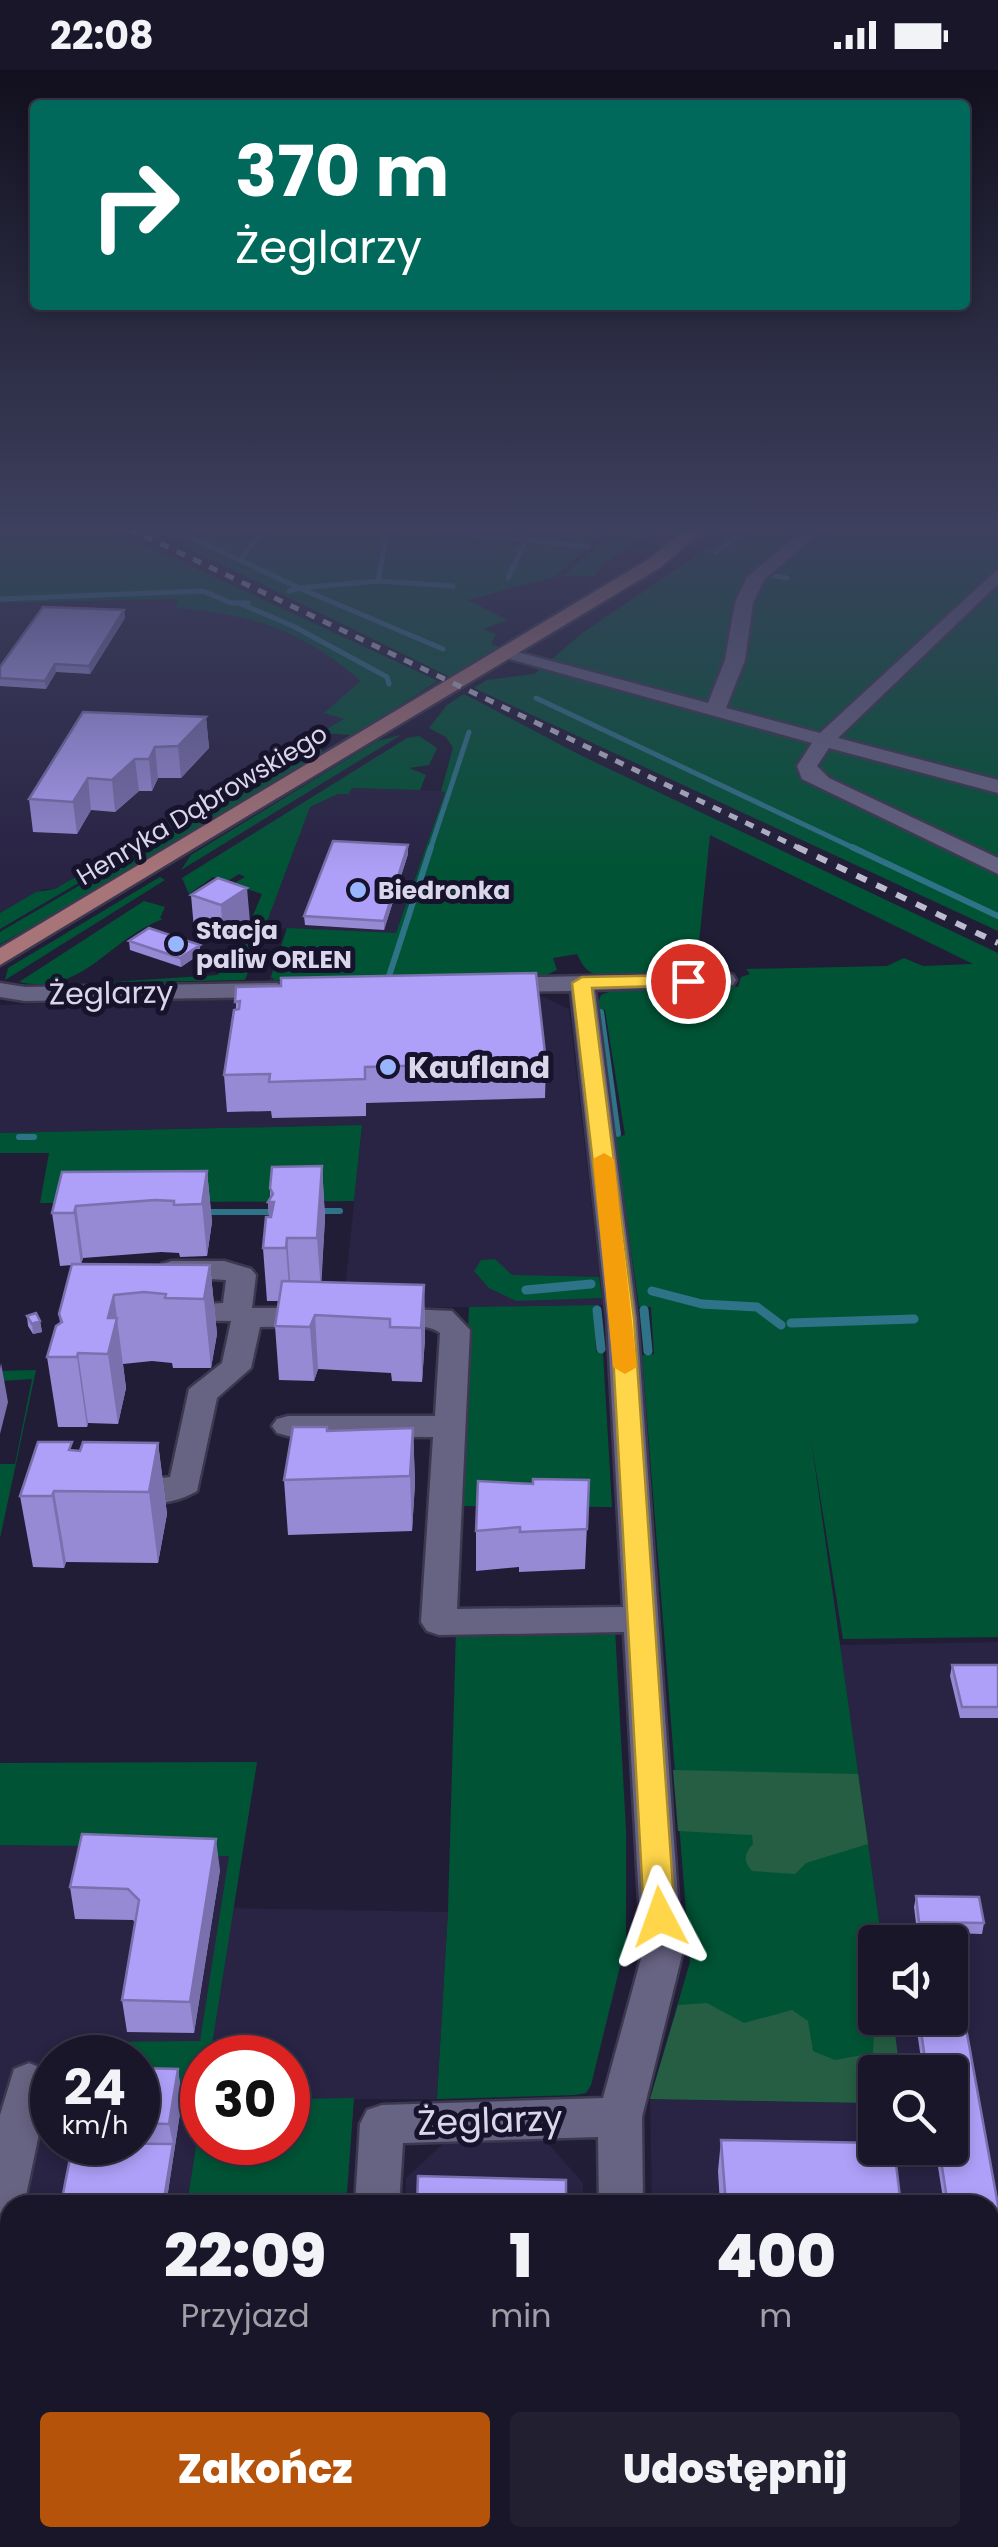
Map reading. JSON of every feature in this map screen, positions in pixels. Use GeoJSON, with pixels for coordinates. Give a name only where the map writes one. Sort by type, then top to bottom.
{"type":"FeatureCollection","features":[{"type":"Feature","properties":{"kind":"main road","name":"Henryka Dąbrowskiego"},"geometry":{"type":"LineString","coordinates":[[0,958],[519,644]]}},
{"type":"Feature","properties":{"kind":"street"},"geometry":{"type":"LineString","coordinates":[[714,712],[737,644]]}},
{"type":"Feature","properties":{"kind":"street"},"geometry":{"type":"LineString","coordinates":[[925,644],[824,740],[807,766],[809,775],[998,867]]}},
{"type":"Feature","properties":{"kind":"street"},"geometry":{"type":"LineString","coordinates":[[502,654],[998,787]]}},
{"type":"Feature","properties":{"kind":"street"},"geometry":{"type":"LineString","coordinates":[[478,985],[724,980]]}},
{"type":"Feature","properties":{"kind":"street"},"geometry":{"type":"LineString","coordinates":[[582,983],[622,1318],[662,1954],[620,2117],[621,2195]]}},
{"type":"Feature","properties":{"kind":"street","name":"Żeglarzy"},"geometry":{"type":"LineString","coordinates":[[0,990],[116,1005],[304,989]]}},
{"type":"Feature","properties":{"kind":"street"},"geometry":{"type":"LineString","coordinates":[[112,1492],[180,1488],[201,1398],[206,1389],[236,1368],[242,1315],[241,1275],[234,1270],[148,1271]]}},
{"type":"Feature","properties":{"kind":"street"},"geometry":{"type":"LineString","coordinates":[[138,1314],[427,1316],[451,1322],[456,1339],[439,1622],[640,1619]]}},
{"type":"Feature","properties":{"kind":"street"},"geometry":{"type":"LineString","coordinates":[[288,1426],[450,1427]]}},
{"type":"Feature","properties":{"kind":"street"},"geometry":{"type":"LineString","coordinates":[[4,2195],[29,2082]]}},
{"type":"Feature","properties":{"kind":"street","name":"Żeglarzy"},"geometry":{"type":"LineString","coordinates":[[378,2195],[382,2124],[620,2117]]}},
{"type":"Feature","properties":{"kind":"shaded area"},"geometry":{"type":"Polygon","coordinates":[[[0,644],[310,644],[362,681],[325,713],[345,719],[55,889],[43,889],[0,913],[0,644]]]}},
{"type":"Feature","properties":{"kind":"shaded area","name":"Kaufland"},"geometry":{"type":"Polygon","coordinates":[[[351,788],[445,791],[374,997],[537,994],[569,1009],[603,1305],[343,1309],[362,1125],[0,1133],[0,1005],[263,998],[287,929],[264,927],[310,807],[351,788]]]}},
{"type":"Feature","properties":{"kind":"shaded area"},"geometry":{"type":"Polygon","coordinates":[[[998,1642],[998,2195],[652,2195],[650,2099],[858,2103],[858,2165],[968,2165],[968,2055],[897,2055],[895,2035],[968,2035],[968,1925],[880,1925],[840,1645],[998,1642]]]}},
{"type":"Feature","properties":{"kind":"shaded area"},"geometry":{"type":"Polygon","coordinates":[[[257,1762],[233,1908],[448,1912],[437,2099],[354,2099],[347,2195],[0,2195],[0,1763],[257,1762]]]}},
{"type":"Feature","properties":{"kind":"shaded area"},"geometry":{"type":"Polygon","coordinates":[[[545,2140],[583,2183],[583,2195],[405,2195],[406,2178],[446,2141],[545,2140]]]}},
{"type":"Feature","properties":{"kind":"green space"},"geometry":{"type":"Polygon","coordinates":[[[309,644],[358,644],[438,681],[353,735],[320,733],[344,719],[324,713],[361,681],[309,644]]]}},
{"type":"Feature","properties":{"kind":"green space"},"geometry":{"type":"Polygon","coordinates":[[[382,644],[491,644],[500,647],[450,677],[382,644]]]}},
{"type":"Feature","properties":{"kind":"green space"},"geometry":{"type":"Polygon","coordinates":[[[570,644],[998,644],[998,931],[474,688],[487,680],[534,674],[570,644]]]}},
{"type":"Feature","properties":{"kind":"green space"},"geometry":{"type":"Polygon","coordinates":[[[464,694],[582,756],[998,953],[998,1637],[843,1639],[811,1439],[880,1925],[858,1925],[858,2035],[895,2035],[898,2055],[858,2055],[858,2103],[650,2099],[690,1962],[642,1355],[654,1354],[651,1307],[639,1307],[615,1137],[625,1135],[605,1010],[596,1009],[601,995],[619,988],[738,987],[741,977],[750,974],[746,969],[887,966],[904,958],[923,966],[973,964],[710,835],[698,952],[682,958],[685,967],[678,971],[611,977],[592,973],[577,954],[553,958],[557,970],[544,976],[275,980],[271,977],[287,928],[396,933],[445,792],[441,791],[453,748],[446,737],[429,728],[447,705],[464,694]]]}},
{"type":"Feature","properties":{"kind":"green space"},"geometry":{"type":"Polygon","coordinates":[[[401,735],[181,870],[191,855],[377,741],[401,735]]]}},
{"type":"Feature","properties":{"kind":"green space"},"geometry":{"type":"Polygon","coordinates":[[[419,736],[437,748],[429,765],[409,768],[426,775],[420,790],[352,788],[348,794],[338,794],[310,807],[245,980],[98,983],[217,975],[234,961],[262,894],[233,884],[245,877],[239,874],[226,882],[213,877],[189,894],[182,878],[407,738],[419,736]]]}},
{"type":"Feature","properties":{"kind":"green space"},"geometry":{"type":"Polygon","coordinates":[[[306,741],[315,744],[0,929],[0,913],[36,892],[55,889],[306,741]]]}},
{"type":"Feature","properties":{"kind":"green space"},"geometry":{"type":"Polygon","coordinates":[[[319,745],[323,753],[128,873],[0,944],[0,932],[319,745]]]}},
{"type":"Feature","properties":{"kind":"green space"},"geometry":{"type":"Polygon","coordinates":[[[160,877],[165,880],[5,980],[8,968],[160,877]]]}},
{"type":"Feature","properties":{"kind":"green space"},"geometry":{"type":"Polygon","coordinates":[[[144,901],[165,907],[160,918],[163,919],[61,981],[19,982],[144,901]]]}},
{"type":"Feature","properties":{"kind":"green space"},"geometry":{"type":"Polygon","coordinates":[[[362,1125],[354,1201],[40,1203],[49,1153],[0,1153],[0,1133],[362,1125]]]}},
{"type":"Feature","properties":{"kind":"green space"},"geometry":{"type":"Polygon","coordinates":[[[495,1259],[512,1275],[599,1277],[602,1298],[516,1301],[489,1288],[474,1271],[481,1260],[495,1259]]]}},
{"type":"Feature","properties":{"kind":"green space"},"geometry":{"type":"Polygon","coordinates":[[[599,1305],[594,1308],[596,1352],[603,1353],[612,1507],[461,1506],[469,1307],[599,1305]]]}},
{"type":"Feature","properties":{"kind":"green space"},"geometry":{"type":"Polygon","coordinates":[[[36,1370],[0,1538],[0,1464],[15,1464],[32,1379],[0,1381],[0,1371],[36,1370]]]}},
{"type":"Feature","properties":{"kind":"green space"},"geometry":{"type":"Polygon","coordinates":[[[615,1629],[626,1831],[626,1942],[591,2085],[586,2093],[575,2095],[437,2099],[448,1912],[456,1630],[615,1629]]]}},
{"type":"Feature","properties":{"kind":"green space"},"geometry":{"type":"Polygon","coordinates":[[[257,1762],[214,2035],[201,2035],[229,1856],[90,1854],[90,1846],[0,1845],[0,1763],[257,1762]]]}},
{"type":"Feature","properties":{"kind":"green space"},"geometry":{"type":"Polygon","coordinates":[[[673,1770],[858,1774],[868,1844],[806,1863],[795,1874],[752,1871],[746,1858],[753,1844],[752,1835],[678,1831],[673,1770]]]}},
{"type":"Feature","properties":{"kind":"green space"},"geometry":{"type":"Polygon","coordinates":[[[707,2003],[744,2023],[792,2010],[808,2021],[813,2051],[835,2060],[858,2056],[858,2103],[650,2099],[678,2005],[707,2003]]]}},
{"type":"Feature","properties":{"kind":"green space"},"geometry":{"type":"Polygon","coordinates":[[[874,2035],[895,2035],[898,2055],[862,2055],[873,2053],[874,2035]]]}},
{"type":"Feature","properties":{"kind":"green space"},"geometry":{"type":"Polygon","coordinates":[[[160,2041],[180,2041],[180,2085],[160,2084],[160,2041]]]}},
{"type":"Feature","properties":{"kind":"green space"},"geometry":{"type":"Polygon","coordinates":[[[354,2098],[347,2195],[189,2195],[193,2165],[310,2165],[310,2099],[354,2098]]]}},
{"type":"Feature","properties":{"kind":"building"},"geometry":{"type":"Polygon","coordinates":[[[17,644],[103,644],[89,666],[55,664],[45,681],[0,678],[0,667],[17,644]]]}},
{"type":"Feature","properties":{"kind":"building"},"geometry":{"type":"Polygon","coordinates":[[[83,712],[206,717],[178,746],[155,747],[149,759],[135,759],[112,780],[88,778],[73,802],[29,799],[83,712]]]}},
{"type":"Feature","properties":{"kind":"building","name":"Biedronka"},"geometry":{"type":"Polygon","coordinates":[[[333,841],[408,845],[384,921],[304,916],[333,841]]]}},
{"type":"Feature","properties":{"kind":"building"},"geometry":{"type":"Polygon","coordinates":[[[218,878],[247,888],[221,905],[191,895],[218,878]]]}},
{"type":"Feature","properties":{"kind":"building"},"geometry":{"type":"Polygon","coordinates":[[[149,928],[200,945],[180,958],[129,941],[149,928]]]}},
{"type":"Feature","properties":{"kind":"building","name":"Kaufland"},"geometry":{"type":"Polygon","coordinates":[[[536,973],[546,1062],[365,1067],[365,1079],[269,1082],[270,1074],[224,1075],[234,1010],[239,1009],[240,1001],[235,1002],[236,987],[281,986],[281,978],[536,973]]]}},
{"type":"Feature","properties":{"kind":"building"},"geometry":{"type":"Polygon","coordinates":[[[322,1166],[317,1238],[287,1238],[286,1248],[263,1248],[266,1217],[271,1217],[274,1202],[268,1202],[273,1194],[272,1167],[322,1166]]]}},
{"type":"Feature","properties":{"kind":"building"},"geometry":{"type":"Polygon","coordinates":[[[207,1171],[202,1204],[174,1205],[174,1201],[155,1200],[76,1206],[74,1213],[52,1213],[62,1172],[207,1171]]]}},
{"type":"Feature","properties":{"kind":"building"},"geometry":{"type":"Polygon","coordinates":[[[72,1264],[210,1265],[204,1299],[165,1298],[166,1294],[144,1292],[114,1295],[108,1318],[117,1318],[108,1354],[47,1357],[56,1326],[62,1322],[59,1314],[72,1264]]]}},
{"type":"Feature","properties":{"kind":"building"},"geometry":{"type":"Polygon","coordinates":[[[282,1281],[424,1285],[421,1328],[390,1327],[390,1319],[315,1315],[310,1327],[275,1326],[282,1281]]]}},
{"type":"Feature","properties":{"kind":"building"},"geometry":{"type":"Polygon","coordinates":[[[36,1313],[40,1321],[32,1324],[27,1316],[36,1313]]]}},
{"type":"Feature","properties":{"kind":"building"},"geometry":{"type":"Polygon","coordinates":[[[293,1427],[327,1427],[327,1431],[413,1428],[410,1476],[284,1480],[293,1427]]]}},
{"type":"Feature","properties":{"kind":"building"},"geometry":{"type":"Polygon","coordinates":[[[38,1442],[72,1442],[69,1450],[80,1451],[83,1442],[158,1443],[149,1492],[54,1491],[52,1496],[20,1496],[38,1442]]]}},
{"type":"Feature","properties":{"kind":"building"},"geometry":{"type":"Polygon","coordinates":[[[533,1479],[589,1480],[587,1529],[520,1532],[520,1527],[476,1531],[478,1481],[533,1484],[533,1479]]]}},
{"type":"Feature","properties":{"kind":"building"},"geometry":{"type":"Polygon","coordinates":[[[952,1665],[998,1665],[998,1707],[962,1707],[952,1665]]]}},
{"type":"Feature","properties":{"kind":"building"},"geometry":{"type":"Polygon","coordinates":[[[82,1834],[216,1839],[190,2002],[122,2000],[139,1900],[128,1889],[70,1887],[82,1834]]]}},
{"type":"Feature","properties":{"kind":"building"},"geometry":{"type":"Polygon","coordinates":[[[916,1896],[979,1897],[984,1923],[919,1922],[916,1896]]]}},
{"type":"Feature","properties":{"kind":"building"},"geometry":{"type":"Polygon","coordinates":[[[922,2035],[967,2035],[996,2195],[946,2195],[942,2165],[968,2165],[968,2055],[924,2055],[922,2035]]]}},
{"type":"Feature","properties":{"kind":"building"},"geometry":{"type":"Polygon","coordinates":[[[160,2069],[178,2069],[169,2124],[160,2124],[160,2069]]]}},
{"type":"Feature","properties":{"kind":"building"},"geometry":{"type":"Polygon","coordinates":[[[721,2140],[858,2143],[858,2165],[896,2165],[900,2195],[725,2195],[721,2140]]]}},
{"type":"Feature","properties":{"kind":"building"},"geometry":{"type":"Polygon","coordinates":[[[160,2144],[173,2144],[165,2195],[63,2195],[69,2165],[160,2165],[160,2144]]]}},
{"type":"Feature","properties":{"kind":"building"},"geometry":{"type":"Polygon","coordinates":[[[418,2176],[566,2180],[566,2195],[417,2195],[418,2176]]]}},
{"type":"Feature","properties":{"kind":"waterway"},"geometry":{"type":"LineString","coordinates":[[326,644],[387,677],[389,684]]}},
{"type":"Feature","properties":{"kind":"waterway"},"geometry":{"type":"LineString","coordinates":[[430,644],[443,649]]}},
{"type":"Feature","properties":{"kind":"waterway"},"geometry":{"type":"LineString","coordinates":[[536,698],[858,850]]}},
{"type":"Feature","properties":{"kind":"waterway"},"geometry":{"type":"LineString","coordinates":[[430,850],[469,732]]}},
{"type":"Feature","properties":{"kind":"waterway"},"geometry":{"type":"LineString","coordinates":[[389,976],[431,847]]}},
{"type":"Feature","properties":{"kind":"waterway"},"geometry":{"type":"LineString","coordinates":[[852,847],[998,916]]}},
{"type":"Feature","properties":{"kind":"waterway"},"geometry":{"type":"LineString","coordinates":[[601,1012],[618,1134]]}},
{"type":"Feature","properties":{"kind":"waterway"},"geometry":{"type":"LineString","coordinates":[[19,1137],[34,1137]]}},
{"type":"Feature","properties":{"kind":"waterway"},"geometry":{"type":"LineString","coordinates":[[315,1211],[340,1211]]}},
{"type":"Feature","properties":{"kind":"waterway"},"geometry":{"type":"LineString","coordinates":[[205,1212],[276,1212]]}},
{"type":"Feature","properties":{"kind":"waterway"},"geometry":{"type":"LineString","coordinates":[[526,1290],[591,1284]]}},
{"type":"Feature","properties":{"kind":"waterway"},"geometry":{"type":"LineString","coordinates":[[652,1291],[702,1304],[757,1307],[781,1325]]}},
{"type":"Feature","properties":{"kind":"waterway"},"geometry":{"type":"LineString","coordinates":[[597,1310],[601,1349]]}},
{"type":"Feature","properties":{"kind":"waterway"},"geometry":{"type":"LineString","coordinates":[[644,1310],[648,1351]]}},
{"type":"Feature","properties":{"kind":"waterway"},"geometry":{"type":"LineString","coordinates":[[791,1323],[914,1319]]}},
{"type":"Feature","properties":{"kind":"railway"},"geometry":{"type":"LineString","coordinates":[[370,644],[803,850]]}},
{"type":"Feature","properties":{"kind":"railway"},"geometry":{"type":"LineString","coordinates":[[797,847],[998,943]]}},
{"type":"Feature","properties":{"kind":"slow traffic"},"geometry":{"type":"LineString","coordinates":[[604,1159],[625,1367]]}},
{"type":"Feature","properties":{"kind":"place","name":"Biedronka"},"geometry":{"type":"Point","coordinates":[358,890]}},
{"type":"Feature","properties":{"kind":"place","name":"Stacja paliw ORLEN"},"geometry":{"type":"Point","coordinates":[176,944]}},
{"type":"Feature","properties":{"kind":"place","name":"Kaufland"},"geometry":{"type":"Point","coordinates":[388,1067]}},
{"type":"Feature","properties":{"kind":"route"},"geometry":{"type":"LineString","coordinates":[[660,1917],[622,1318],[582,983],[688,981]]}}]}
